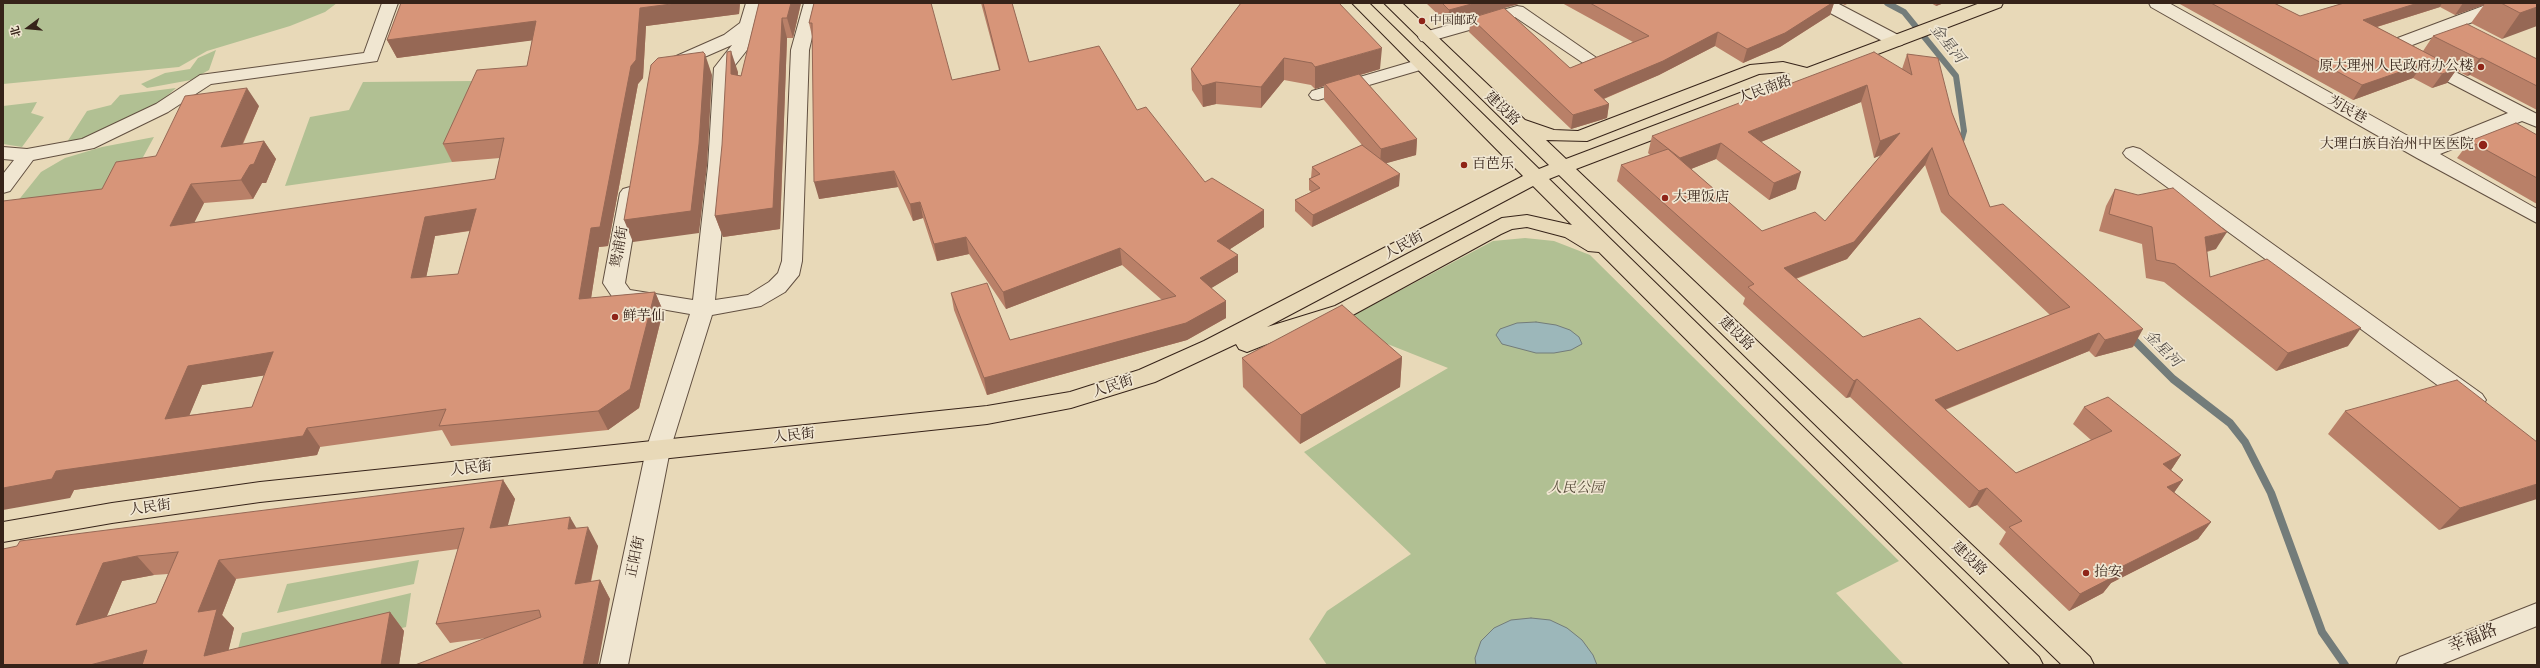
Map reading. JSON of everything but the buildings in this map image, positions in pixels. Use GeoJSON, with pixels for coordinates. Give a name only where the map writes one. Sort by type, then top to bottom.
{"type":"FeatureCollection","features":[{"type":"Feature","properties":{"kind":"main road","name":"建设路"},"geometry":{"type":"LineString","coordinates":[[1360,3],[2029,665]]}},
{"type":"Feature","properties":{"kind":"main road","name":"建设路"},"geometry":{"type":"LineString","coordinates":[[1392,3],[2080,665]]}},
{"type":"Feature","properties":{"kind":"main road","name":"人民南路"},"geometry":{"type":"LineString","coordinates":[[1536,177],[1561,166],[1995,3]]}},
{"type":"Feature","properties":{"kind":"main road"},"geometry":{"type":"LineString","coordinates":[[1505,112],[1542,133],[1560,137],[1580,137],[1756,69],[1783,67],[1808,74]]}},
{"type":"Feature","properties":{"kind":"main road","name":"人民街"},"geometry":{"type":"LineString","coordinates":[[3,532],[112,513],[260,492],[1017,411],[1096,393],[1160,371],[1255,326],[1486,201],[1536,177]]}},
{"type":"Feature","properties":{"kind":"main road"},"geometry":{"type":"LineString","coordinates":[[1160,371],[1202,360],[1292,326],[1343,312],[1497,227],[1509,223],[1536,222],[1567,230],[1588,241],[1631,271]]}},
{"type":"Feature","properties":{"kind":"street"},"geometry":{"type":"LineString","coordinates":[[3,153],[27,155],[93,141],[162,108],[206,79],[371,57],[390,3]]}},
{"type":"Feature","properties":{"kind":"street"},"geometry":{"type":"LineString","coordinates":[[658,450],[703,309],[718,166],[723,68],[738,50],[748,25],[754,3]]}},
{"type":"Feature","properties":{"kind":"street","name":"鸳浦街"},"geometry":{"type":"LineString","coordinates":[[633,176],[614,283],[623,296],[703,309],[753,301],[777,287],[788,275],[792,261],[800,50],[812,3]]}},
{"type":"Feature","properties":{"kind":"street"},"geometry":{"type":"LineString","coordinates":[[1427,37],[1517,11],[1534,3]]}},
{"type":"Feature","properties":{"kind":"street"},"geometry":{"type":"LineString","coordinates":[[1825,3],[1904,38]]}},
{"type":"Feature","properties":{"kind":"street","name":"为民巷"},"geometry":{"type":"LineString","coordinates":[[2157,3],[2537,217]]}},
{"type":"Feature","properties":{"kind":"street"},"geometry":{"type":"LineString","coordinates":[[2510,5],[2446,26],[2393,46],[2530,118]]}},
{"type":"Feature","properties":{"kind":"street"},"geometry":{"type":"LineString","coordinates":[[1517,11],[1592,61]]}},
{"type":"Feature","properties":{"kind":"street"},"geometry":{"type":"LineString","coordinates":[[658,74],[677,62],[730,39],[748,25]]}},
{"type":"Feature","properties":{"kind":"street"},"geometry":{"type":"LineString","coordinates":[[2446,26],[2467,36]]}},
{"type":"Feature","properties":{"kind":"street"},"geometry":{"type":"LineString","coordinates":[[1318,95],[1421,64]]}},
{"type":"Feature","properties":{"kind":"street"},"geometry":{"type":"LineString","coordinates":[[2424,154],[2530,118]]}},
{"type":"Feature","properties":{"kind":"street"},"geometry":{"type":"LineString","coordinates":[[2133,153],[2492,412]]}},
{"type":"Feature","properties":{"kind":"street"},"geometry":{"type":"LineString","coordinates":[[3,187],[27,155]]}},
{"type":"Feature","properties":{"kind":"street","name":"正阳街"},"geometry":{"type":"LineString","coordinates":[[614,665],[658,450]]}},
{"type":"Feature","properties":{"kind":"street","name":"幸福路"},"geometry":{"type":"LineString","coordinates":[[2410,665],[2537,614]]}},
{"type":"Feature","properties":{"kind":"green space"},"geometry":{"type":"Polygon","coordinates":[[[3,3],[337,3],[325,12],[290,26],[207,51],[179,67],[3,84],[3,3]]]}},
{"type":"Feature","properties":{"kind":"green space"},"geometry":{"type":"Polygon","coordinates":[[[216,50],[209,70],[191,80],[147,88],[141,84],[165,73],[190,69],[198,58],[216,50]]]}},
{"type":"Feature","properties":{"kind":"green space"},"geometry":{"type":"Polygon","coordinates":[[[472,81],[485,88],[452,162],[285,186],[310,117],[349,110],[363,82],[472,81]]]}},
{"type":"Feature","properties":{"kind":"green space"},"geometry":{"type":"Polygon","coordinates":[[[176,88],[159,103],[87,137],[67,142],[87,111],[111,105],[120,95],[176,88]]]}},
{"type":"Feature","properties":{"kind":"green space"},"geometry":{"type":"Polygon","coordinates":[[[37,102],[31,113],[44,117],[22,147],[3,144],[3,106],[37,102]]]}},
{"type":"Feature","properties":{"kind":"green space"},"geometry":{"type":"Polygon","coordinates":[[[154,137],[118,203],[5,217],[41,172],[65,158],[102,147],[154,137]]]}},
{"type":"Feature","properties":{"kind":"green space","name":"人民公园"},"geometry":{"type":"Polygon","coordinates":[[[1525,238],[1554,241],[1590,255],[1899,561],[1836,593],[1904,665],[1327,665],[1309,639],[1327,611],[1411,554],[1304,452],[1448,368],[1337,324],[1493,241],[1525,238]]]}},
{"type":"Feature","properties":{"kind":"green space"},"geometry":{"type":"Polygon","coordinates":[[[419,560],[414,584],[277,613],[287,584],[419,560]]]}},
{"type":"Feature","properties":{"kind":"green space"},"geometry":{"type":"Polygon","coordinates":[[[411,593],[406,627],[251,665],[234,665],[242,633],[411,593]]]}},
{"type":"Feature","properties":{"kind":"water"},"geometry":{"type":"Polygon","coordinates":[[[1536,322],[1556,325],[1570,330],[1579,337],[1582,344],[1571,350],[1554,353],[1536,353],[1502,344],[1496,335],[1500,329],[1517,323],[1536,322]]]}},
{"type":"Feature","properties":{"kind":"water"},"geometry":{"type":"Polygon","coordinates":[[[1531,618],[1550,620],[1567,628],[1582,640],[1593,655],[1597,665],[1476,665],[1475,658],[1481,641],[1494,628],[1511,620],[1531,618]]]}},
{"type":"Feature","properties":{"kind":"waterway","name":"金星河"},"geometry":{"type":"LineString","coordinates":[[1887,3],[1904,12],[1956,76],[1964,131],[1960,145]]}},
{"type":"Feature","properties":{"kind":"waterway","name":"金星河"},"geometry":{"type":"LineString","coordinates":[[2129,335],[2173,379],[2230,423],[2245,442],[2271,493],[2322,632],[2345,665]]}},
{"type":"Feature","properties":{"kind":"place","name":"中国邮政"},"geometry":{"type":"Point","coordinates":[1422,21]}},
{"type":"Feature","properties":{"kind":"place","name":"原大理州人民政府办公楼"},"geometry":{"type":"Point","coordinates":[2481,67]}},
{"type":"Feature","properties":{"kind":"place","name":"大理白族自治州中医医院"},"geometry":{"type":"Point","coordinates":[2483,145]}},
{"type":"Feature","properties":{"kind":"place","name":"百芭乐"},"geometry":{"type":"Point","coordinates":[1464,165]}},
{"type":"Feature","properties":{"kind":"place","name":"大理饭店"},"geometry":{"type":"Point","coordinates":[1665,198]}},
{"type":"Feature","properties":{"kind":"place","name":"鲜芋仙"},"geometry":{"type":"Point","coordinates":[615,317]}},
{"type":"Feature","properties":{"kind":"place","name":"抬安"},"geometry":{"type":"Point","coordinates":[2086,573]}}]}
